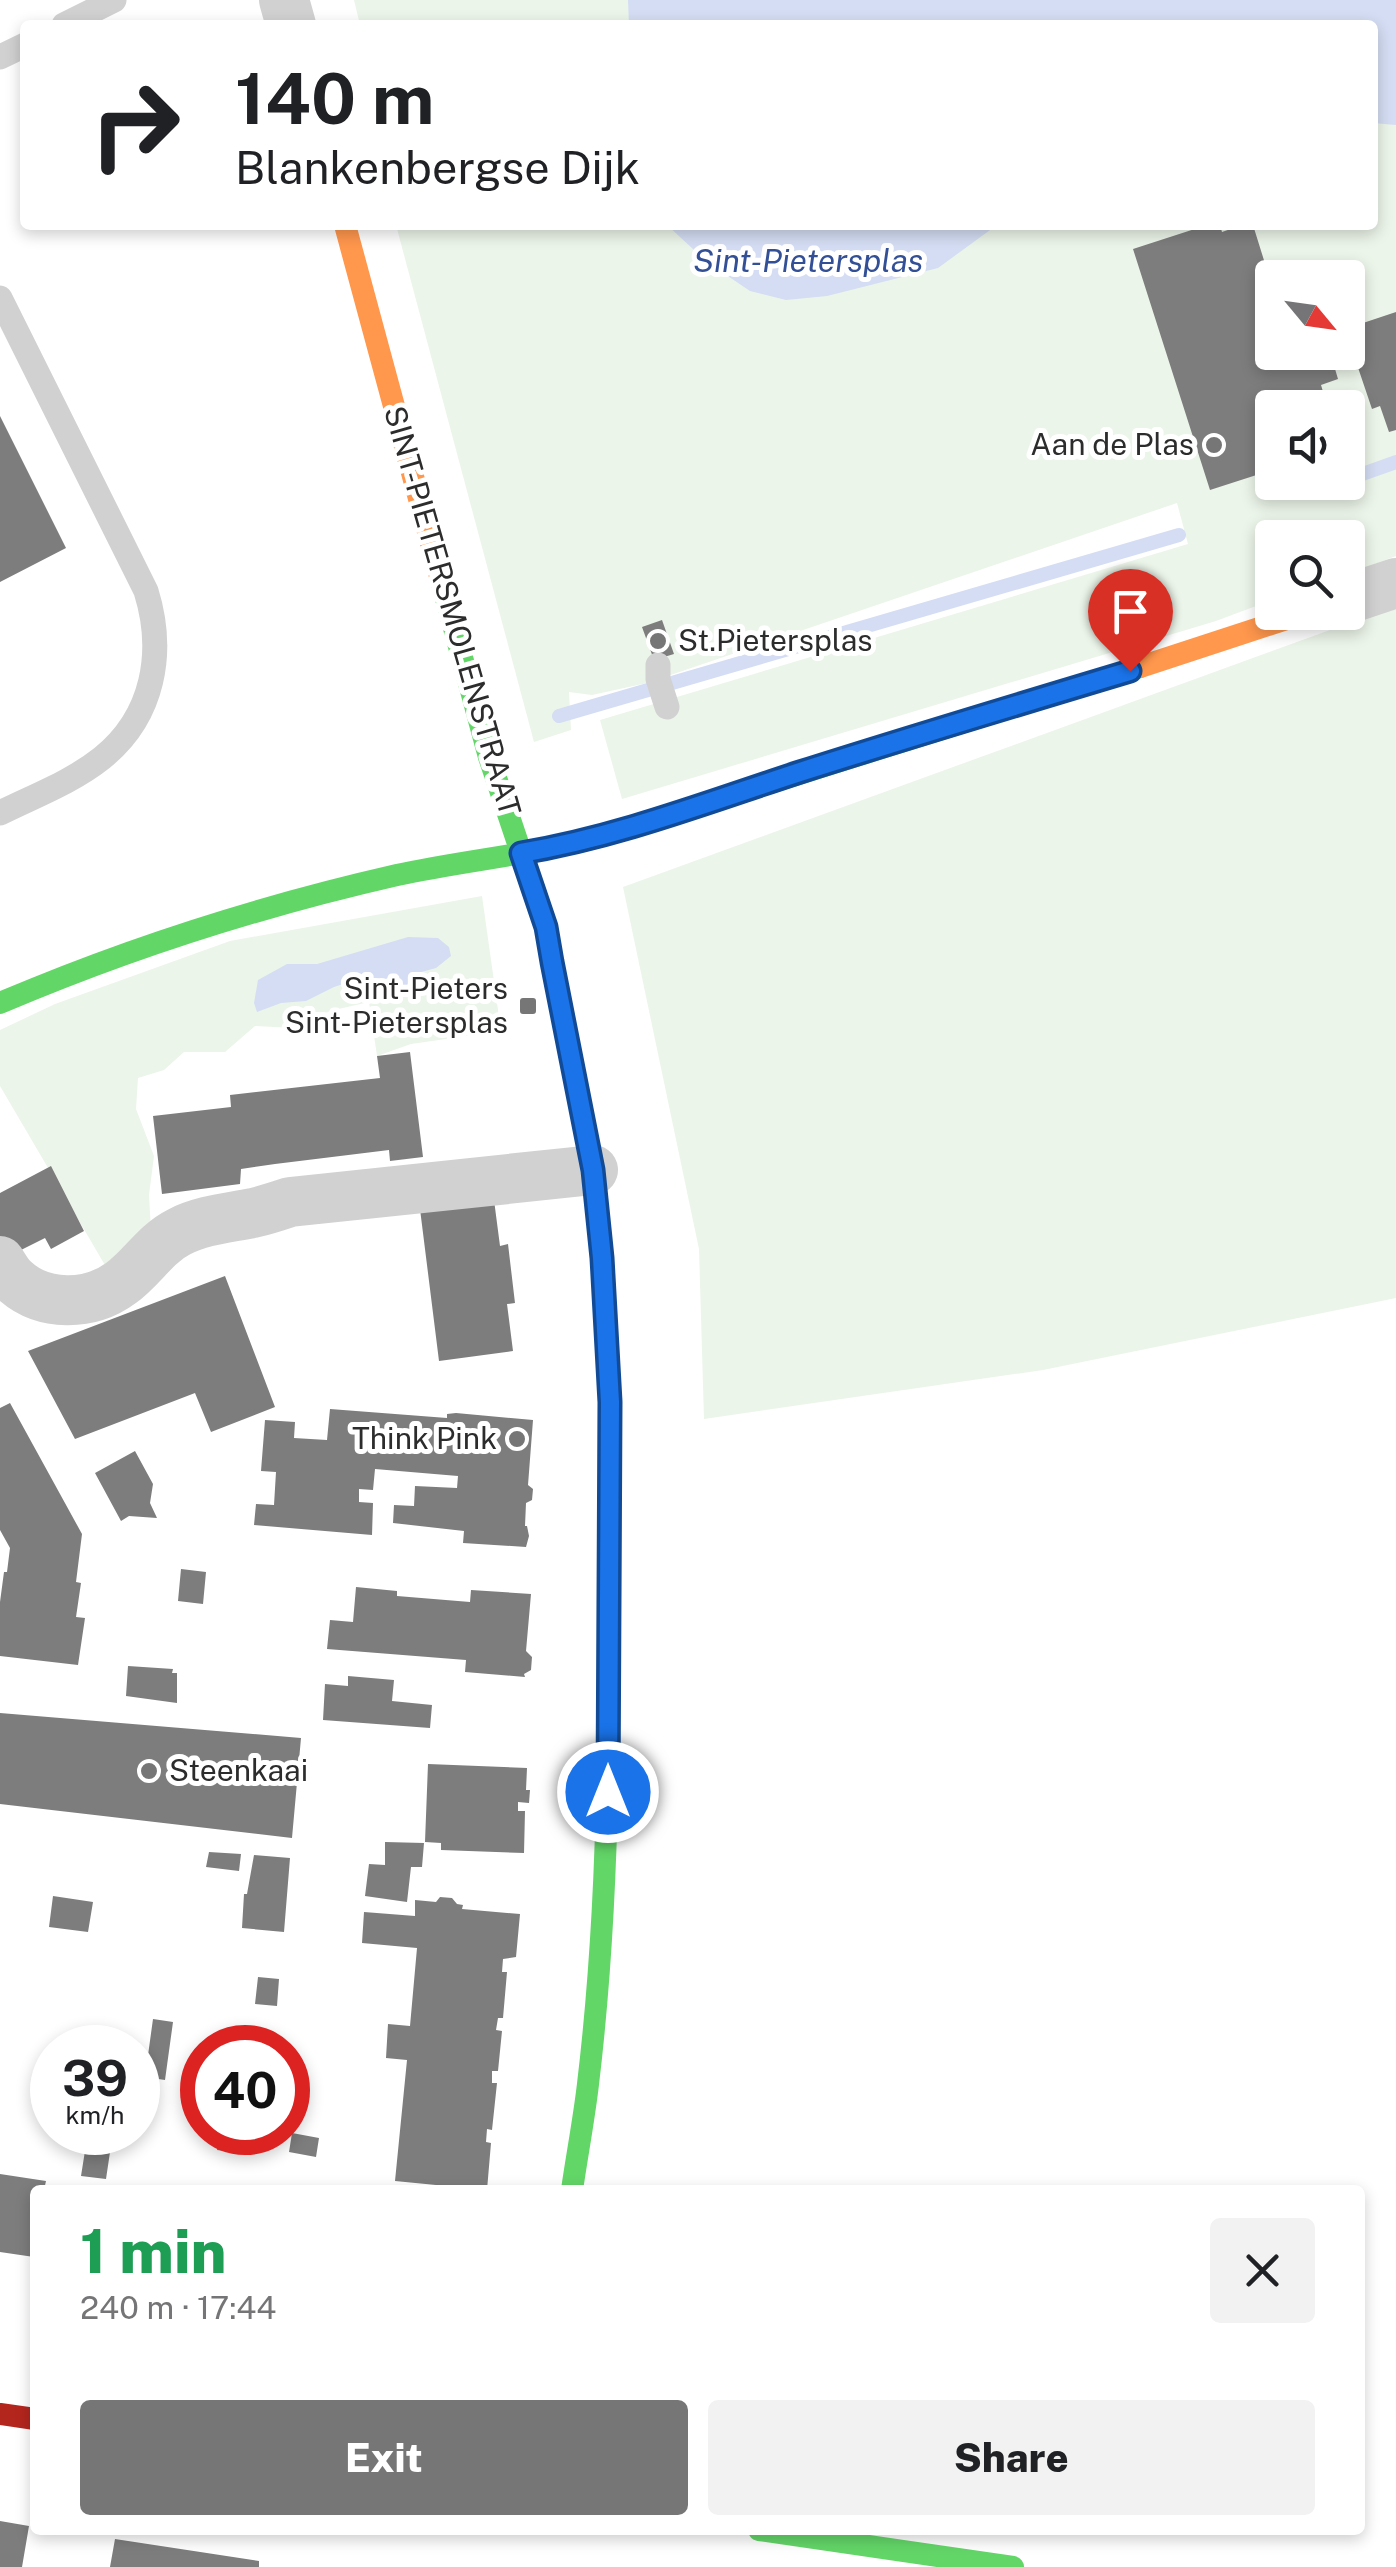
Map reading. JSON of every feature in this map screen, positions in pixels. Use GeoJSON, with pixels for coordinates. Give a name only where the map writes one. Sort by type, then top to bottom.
{"type":"FeatureCollection","features":[{"type":"Feature","properties":{"kind":"street","name":"SINT-PIETERSMOLENSTRAAT"},"geometry":{"type":"LineString","coordinates":[[346,230],[489,757],[546,927],[593,1170],[610,1402],[608,1792],[588,2083],[573,2185]]}},
{"type":"Feature","properties":{"kind":"street"},"geometry":{"type":"LineString","coordinates":[[1365,594],[1396,583]]}},
{"type":"Feature","properties":{"kind":"street"},"geometry":{"type":"LineString","coordinates":[[0,1003],[59,976],[255,910],[457,862],[558,847],[694,809],[1255,630]]}},
{"type":"Feature","properties":{"kind":"street"},"geometry":{"type":"LineString","coordinates":[[0,1261],[13,1279],[30,1291],[51,1298],[78,1300],[101,1295],[123,1282],[176,1233],[204,1222],[290,1202],[593,1170]]}},
{"type":"Feature","properties":{"kind":"street"},"geometry":{"type":"LineString","coordinates":[[0,2414],[30,2418]]}},
{"type":"Feature","properties":{"kind":"street"},"geometry":{"type":"LineString","coordinates":[[793,2535],[1013,2567]]}},
{"type":"Feature","properties":{"kind":"lane"},"geometry":{"type":"LineString","coordinates":[[74,20],[114,0]]}},
{"type":"Feature","properties":{"kind":"lane"},"geometry":{"type":"LineString","coordinates":[[0,298],[146,591],[156,638],[150,686],[123,737],[78,774],[0,813]]}},
{"type":"Feature","properties":{"kind":"shaded area"},"geometry":{"type":"Polygon","coordinates":[[[354,0],[1396,0],[1396,556],[1365,568],[1365,520],[1255,520],[1255,606],[622,799],[600,720],[1188,544],[1177,503],[647,683],[592,695],[569,692],[571,730],[534,742],[397,230],[1378,230],[1378,20],[359,20],[354,0]]]}},
{"type":"Feature","properties":{"kind":"shaded area"},"geometry":{"type":"Polygon","coordinates":[[[1396,606],[1396,1298],[1043,1370],[704,1419],[699,1249],[623,887],[1330,630],[1365,630],[1365,617],[1396,606]]]}},
{"type":"Feature","properties":{"kind":"shaded area"},"geometry":{"type":"Polygon","coordinates":[[[482,896],[501,1031],[411,1044],[377,1056],[369,1002],[330,1011],[294,1028],[255,1026],[225,1052],[184,1052],[164,1070],[138,1078],[136,1109],[154,1156],[149,1195],[151,1231],[109,1272],[0,1086],[0,1030],[55,1004],[230,941],[482,896]]]}},
{"type":"Feature","properties":{"kind":"water"},"geometry":{"type":"Polygon","coordinates":[[[628,0],[1396,0],[1396,125],[1378,123],[1378,20],[629,20],[628,0]]]}},
{"type":"Feature","properties":{"kind":"water","name":"Sint-Pietersplas"},"geometry":{"type":"Polygon","coordinates":[[[672,230],[990,230],[938,268],[827,296],[786,300],[750,291],[707,262],[672,230]]]}},
{"type":"Feature","properties":{"kind":"water"},"geometry":{"type":"Polygon","coordinates":[[[408,937],[438,938],[449,947],[451,956],[436,968],[414,974],[402,993],[395,995],[375,978],[358,979],[306,1001],[281,1003],[257,1012],[254,1003],[258,980],[287,964],[317,964],[408,937]]]}},
{"type":"Feature","properties":{"kind":"building"},"geometry":{"type":"Polygon","coordinates":[[[1192,230],[1255,230],[1264,260],[1255,260],[1255,370],[1335,370],[1338,379],[1321,385],[1323,390],[1255,390],[1255,475],[1210,490],[1133,249],[1192,230]]]}},
{"type":"Feature","properties":{"kind":"building"},"geometry":{"type":"Polygon","coordinates":[[[1396,312],[1396,430],[1389,432],[1380,406],[1372,409],[1359,370],[1365,370],[1365,322],[1396,312]]]}},
{"type":"Feature","properties":{"kind":"building"},"geometry":{"type":"Polygon","coordinates":[[[0,416],[66,548],[0,582],[0,416]]]}},
{"type":"Feature","properties":{"kind":"building","name":"St.Pietersplas"},"geometry":{"type":"Polygon","coordinates":[[[662,620],[674,654],[654,660],[642,627],[662,620]]]}},
{"type":"Feature","properties":{"kind":"building"},"geometry":{"type":"Polygon","coordinates":[[[410,1052],[423,1157],[390,1161],[389,1150],[275,1164],[241,1169],[240,1184],[162,1194],[153,1116],[231,1107],[230,1095],[380,1078],[377,1056],[410,1052]]]}},
{"type":"Feature","properties":{"kind":"building"},"geometry":{"type":"Polygon","coordinates":[[[51,1166],[84,1231],[51,1249],[45,1238],[9,1256],[0,1239],[0,1193],[51,1166]]]}},
{"type":"Feature","properties":{"kind":"building"},"geometry":{"type":"Polygon","coordinates":[[[494,1200],[500,1246],[508,1244],[515,1303],[507,1304],[513,1351],[439,1361],[420,1209],[494,1200]]]}},
{"type":"Feature","properties":{"kind":"building"},"geometry":{"type":"Polygon","coordinates":[[[225,1276],[275,1407],[211,1432],[195,1393],[75,1439],[28,1351],[225,1276]]]}},
{"type":"Feature","properties":{"kind":"building"},"geometry":{"type":"Polygon","coordinates":[[[10,1403],[82,1534],[76,1617],[85,1618],[78,1665],[0,1656],[0,1602],[10,1548],[0,1530],[0,1408],[10,1403]]]}},
{"type":"Feature","properties":{"kind":"building"},"geometry":{"type":"Polygon","coordinates":[[[330,1409],[533,1420],[528,1485],[533,1489],[532,1500],[526,1503],[526,1547],[463,1543],[464,1531],[393,1523],[394,1505],[414,1506],[415,1486],[457,1488],[458,1476],[375,1469],[373,1490],[359,1489],[359,1502],[373,1503],[372,1535],[254,1525],[256,1504],[274,1505],[276,1472],[261,1471],[265,1420],[295,1422],[294,1438],[327,1440],[330,1409]]]}},
{"type":"Feature","properties":{"kind":"building"},"geometry":{"type":"Polygon","coordinates":[[[135,1451],[153,1484],[150,1503],[157,1518],[129,1516],[121,1521],[95,1473],[135,1451]]]}},
{"type":"Feature","properties":{"kind":"building"},"geometry":{"type":"Polygon","coordinates":[[[181,1569],[206,1572],[203,1604],[178,1601],[181,1569]]]}},
{"type":"Feature","properties":{"kind":"building"},"geometry":{"type":"Polygon","coordinates":[[[356,1587],[397,1591],[397,1596],[470,1602],[471,1590],[531,1594],[526,1651],[532,1657],[531,1670],[525,1677],[465,1672],[466,1660],[327,1649],[330,1620],[353,1622],[356,1587]]]}},
{"type":"Feature","properties":{"kind":"building"},"geometry":{"type":"Polygon","coordinates":[[[128,1666],[173,1669],[172,1673],[177,1673],[177,1703],[126,1696],[128,1666]]]}},
{"type":"Feature","properties":{"kind":"building"},"geometry":{"type":"Polygon","coordinates":[[[348,1676],[394,1680],[392,1701],[432,1705],[430,1728],[323,1720],[325,1684],[348,1686],[348,1676]]]}},
{"type":"Feature","properties":{"kind":"building","name":"Steenkaai"},"geometry":{"type":"Polygon","coordinates":[[[0,1713],[301,1738],[292,1838],[0,1804],[0,1713]]]}},
{"type":"Feature","properties":{"kind":"building"},"geometry":{"type":"Polygon","coordinates":[[[428,1764],[527,1768],[529,1803],[518,1802],[518,1811],[525,1811],[524,1853],[441,1850],[441,1843],[425,1842],[428,1764]]]}},
{"type":"Feature","properties":{"kind":"building"},"geometry":{"type":"Polygon","coordinates":[[[385,1842],[424,1843],[422,1867],[411,1867],[407,1902],[365,1896],[369,1864],[385,1865],[385,1842]]]}},
{"type":"Feature","properties":{"kind":"building"},"geometry":{"type":"Polygon","coordinates":[[[209,1852],[241,1854],[239,1871],[206,1867],[209,1852]]]}},
{"type":"Feature","properties":{"kind":"building"},"geometry":{"type":"Polygon","coordinates":[[[254,1855],[290,1858],[284,1932],[242,1928],[244,1894],[254,1855]]]}},
{"type":"Feature","properties":{"kind":"building"},"geometry":{"type":"Polygon","coordinates":[[[53,1896],[93,1902],[88,1932],[49,1927],[53,1896]]]}},
{"type":"Feature","properties":{"kind":"building"},"geometry":{"type":"Polygon","coordinates":[[[440,1897],[452,1898],[463,1905],[462,1909],[520,1914],[516,1957],[503,1959],[502,1972],[507,1972],[503,2018],[498,2018],[496,2030],[502,2031],[498,2071],[492,2071],[492,2083],[497,2083],[492,2130],[487,2129],[486,2142],[491,2143],[487,2185],[395,2181],[407,2060],[386,2058],[388,2024],[410,2026],[417,1948],[362,1943],[364,1912],[415,1916],[415,1900],[436,1902],[440,1897]]]}},
{"type":"Feature","properties":{"kind":"building"},"geometry":{"type":"Polygon","coordinates":[[[258,1977],[279,1979],[277,2006],[255,2004],[258,1977]]]}},
{"type":"Feature","properties":{"kind":"building"},"geometry":{"type":"Polygon","coordinates":[[[153,2019],[173,2022],[165,2080],[160,2079],[160,2025],[152,2025],[153,2019]]]}},
{"type":"Feature","properties":{"kind":"building"},"geometry":{"type":"Polygon","coordinates":[[[310,2136],[319,2138],[316,2157],[305,2155],[310,2155],[310,2136]]]}},
{"type":"Feature","properties":{"kind":"building"},"geometry":{"type":"Polygon","coordinates":[[[84,2155],[110,2155],[106,2179],[81,2176],[84,2155]]]}},
{"type":"Feature","properties":{"kind":"building"},"geometry":{"type":"Polygon","coordinates":[[[0,2174],[46,2181],[45,2185],[30,2185],[30,2256],[0,2252],[0,2174]]]}},
{"type":"Feature","properties":{"kind":"building"},"geometry":{"type":"Polygon","coordinates":[[[0,2521],[29,2526],[22,2567],[0,2567],[0,2521]]]}},
{"type":"Feature","properties":{"kind":"building"},"geometry":{"type":"Polygon","coordinates":[[[115,2539],[259,2561],[259,2567],[110,2567],[115,2539]]]}},
{"type":"Feature","properties":{"kind":"waterway"},"geometry":{"type":"LineString","coordinates":[[1365,473],[1396,462]]}},
{"type":"Feature","properties":{"kind":"waterway"},"geometry":{"type":"LineString","coordinates":[[559,716],[1179,535]]}},
{"type":"Feature","properties":{"kind":"traffic: fast"},"geometry":{"type":"LineString","coordinates":[[444,591],[489,757],[546,927],[594,1180]]}},
{"type":"Feature","properties":{"kind":"traffic: fast"},"geometry":{"type":"LineString","coordinates":[[0,1003],[97,964],[296,900],[397,875],[591,839],[1140,667]]}},
{"type":"Feature","properties":{"kind":"traffic: fast"},"geometry":{"type":"LineString","coordinates":[[573,2185],[586,2097],[601,1941],[608,1700]]}},
{"type":"Feature","properties":{"kind":"traffic: fast"},"geometry":{"type":"LineString","coordinates":[[793,2535],[1013,2567]]}},
{"type":"Feature","properties":{"kind":"traffic: slow"},"geometry":{"type":"LineString","coordinates":[[346,230],[444,591]]}},
{"type":"Feature","properties":{"kind":"traffic: slow"},"geometry":{"type":"LineString","coordinates":[[1140,667],[1255,629]]}},
{"type":"Feature","properties":{"kind":"traffic: jam"},"geometry":{"type":"LineString","coordinates":[[594,1180],[610,1402],[608,1700]]}},
{"type":"Feature","properties":{"kind":"traffic: jam"},"geometry":{"type":"LineString","coordinates":[[0,2414],[30,2418]]}},
{"type":"Feature","properties":{"kind":"place","name":"Aan de Plas"},"geometry":{"type":"Point","coordinates":[1214,445]}},
{"type":"Feature","properties":{"kind":"place","name":"St.Pietersplas"},"geometry":{"type":"Point","coordinates":[658,641]}},
{"type":"Feature","properties":{"kind":"place","name":"Sint-Pieters Sint-Pietersplas"},"geometry":{"type":"Point","coordinates":[528,1006]}},
{"type":"Feature","properties":{"kind":"place","name":"Think Pink"},"geometry":{"type":"Point","coordinates":[517,1439]}},
{"type":"Feature","properties":{"kind":"place","name":"Steenkaai"},"geometry":{"type":"Point","coordinates":[149,1771]}},
{"type":"Feature","properties":{"kind":"route"},"geometry":{"type":"LineString","coordinates":[[608,1792],[610,1402],[602,1258],[593,1170],[546,927],[521,853],[558,847],[694,809],[800,772],[1130,671]]}}]}
